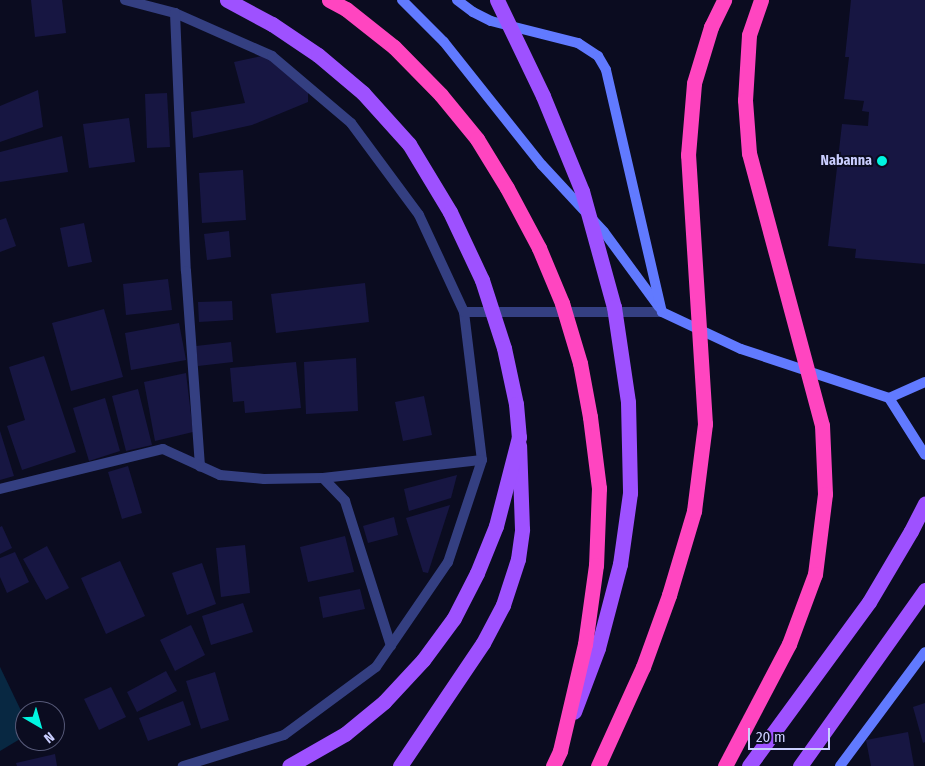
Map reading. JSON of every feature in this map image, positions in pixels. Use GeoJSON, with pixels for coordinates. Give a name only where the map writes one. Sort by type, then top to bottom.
{"type":"FeatureCollection","features":[{"type":"Feature","properties":{"kind":"highway"},"geometry":{"type":"LineString","coordinates":[[329,0],[346,9],[394,47],[441,95],[477,139],[507,188],[539,248],[562,303],[580,363],[590,417],[599,488],[596,565],[585,644],[560,751],[553,766]]}},
{"type":"Feature","properties":{"kind":"highway"},"geometry":{"type":"LineString","coordinates":[[598,766],[644,667],[694,511],[705,424],[688,155],[694,82],[711,27],[724,0]]}},
{"type":"Feature","properties":{"kind":"highway"},"geometry":{"type":"LineString","coordinates":[[725,766],[789,644],[815,574],[825,494],[822,424],[749,153],[745,100],[749,35],[761,0]]}},
{"type":"Feature","properties":{"kind":"main road"},"geometry":{"type":"LineString","coordinates":[[227,0],[272,24],[318,55],[363,93],[409,144],[450,212],[482,280],[504,348],[516,404],[519,437],[522,528],[518,559],[503,605],[484,643],[400,766]]}},
{"type":"Feature","properties":{"kind":"main road"},"geometry":{"type":"LineString","coordinates":[[497,0],[543,96],[582,191],[614,307],[628,402],[630,492],[620,564],[598,648],[560,751]]}},
{"type":"Feature","properties":{"kind":"main road"},"geometry":{"type":"LineString","coordinates":[[289,766],[345,734],[384,702],[423,660],[454,618],[477,572],[496,526],[519,437]]}},
{"type":"Feature","properties":{"kind":"main road"},"geometry":{"type":"LineString","coordinates":[[749,766],[869,602],[911,531],[925,503]]}},
{"type":"Feature","properties":{"kind":"main road"},"geometry":{"type":"LineString","coordinates":[[800,766],[925,590]]}},
{"type":"Feature","properties":{"kind":"street"},"geometry":{"type":"LineString","coordinates":[[125,0],[174,13],[272,56],[351,123],[420,215],[464,312],[482,460],[448,562],[376,667],[284,735],[182,766]]}},
{"type":"Feature","properties":{"kind":"street"},"geometry":{"type":"LineString","coordinates":[[402,0],[444,42],[542,166],[610,239],[662,312]]}},
{"type":"Feature","properties":{"kind":"street"},"geometry":{"type":"LineString","coordinates":[[457,0],[490,21],[578,43],[598,56],[606,70],[662,312]]}},
{"type":"Feature","properties":{"kind":"street"},"geometry":{"type":"LineString","coordinates":[[174,13],[186,271],[200,466]]}},
{"type":"Feature","properties":{"kind":"street"},"geometry":{"type":"LineString","coordinates":[[464,312],[662,312],[741,349],[888,398],[925,455]]}},
{"type":"Feature","properties":{"kind":"street"},"geometry":{"type":"LineString","coordinates":[[888,398],[925,382]]}},
{"type":"Feature","properties":{"kind":"street"},"geometry":{"type":"LineString","coordinates":[[0,489],[163,449],[220,475],[264,479],[323,478],[482,460]]}},
{"type":"Feature","properties":{"kind":"street"},"geometry":{"type":"LineString","coordinates":[[323,478],[345,502],[391,646]]}},
{"type":"Feature","properties":{"kind":"street"},"geometry":{"type":"LineString","coordinates":[[840,766],[925,652]]}},
{"type":"Feature","properties":{"kind":"water"},"geometry":{"type":"Polygon","coordinates":[[[0,667],[16,701],[15,742],[0,751],[0,667]]]}},
{"type":"Feature","properties":{"kind":"building"},"geometry":{"type":"Polygon","coordinates":[[[31,0],[62,0],[66,33],[35,37],[31,0]]]}},
{"type":"Feature","properties":{"kind":"building","name":"Nabanna"},"geometry":{"type":"Polygon","coordinates":[[[851,0],[925,0],[925,264],[855,258],[856,249],[828,246],[842,124],[868,126],[869,112],[862,111],[864,101],[844,99],[849,57],[845,57],[851,0]]]}},
{"type":"Feature","properties":{"kind":"building"},"geometry":{"type":"Polygon","coordinates":[[[266,55],[308,90],[308,102],[252,125],[193,138],[191,112],[245,103],[234,62],[266,55]]]}},
{"type":"Feature","properties":{"kind":"building"},"geometry":{"type":"Polygon","coordinates":[[[38,90],[43,127],[0,142],[0,106],[38,90]]]}},
{"type":"Feature","properties":{"kind":"building"},"geometry":{"type":"Polygon","coordinates":[[[167,93],[170,147],[147,148],[145,94],[167,93]]]}},
{"type":"Feature","properties":{"kind":"building"},"geometry":{"type":"Polygon","coordinates":[[[129,118],[135,162],[89,168],[83,124],[129,118]]]}},
{"type":"Feature","properties":{"kind":"building"},"geometry":{"type":"Polygon","coordinates":[[[62,136],[68,172],[0,182],[0,152],[62,136]]]}},
{"type":"Feature","properties":{"kind":"building"},"geometry":{"type":"Polygon","coordinates":[[[243,170],[246,220],[202,223],[199,173],[243,170]]]}},
{"type":"Feature","properties":{"kind":"building"},"geometry":{"type":"Polygon","coordinates":[[[6,218],[16,246],[0,252],[0,220],[6,218]]]}},
{"type":"Feature","properties":{"kind":"building"},"geometry":{"type":"Polygon","coordinates":[[[84,223],[92,262],[68,267],[60,228],[84,223]]]}},
{"type":"Feature","properties":{"kind":"building"},"geometry":{"type":"Polygon","coordinates":[[[229,231],[231,257],[207,260],[204,234],[229,231]]]}},
{"type":"Feature","properties":{"kind":"building"},"geometry":{"type":"Polygon","coordinates":[[[168,279],[172,310],[126,315],[123,284],[168,279]]]}},
{"type":"Feature","properties":{"kind":"building"},"geometry":{"type":"Polygon","coordinates":[[[365,283],[369,322],[276,333],[271,294],[365,283]]]}},
{"type":"Feature","properties":{"kind":"building"},"geometry":{"type":"Polygon","coordinates":[[[232,301],[233,320],[199,322],[198,302],[232,301]]]}},
{"type":"Feature","properties":{"kind":"building"},"geometry":{"type":"Polygon","coordinates":[[[104,309],[123,377],[71,391],[52,323],[104,309]]]}},
{"type":"Feature","properties":{"kind":"building"},"geometry":{"type":"Polygon","coordinates":[[[179,323],[186,360],[131,370],[125,333],[179,323]]]}},
{"type":"Feature","properties":{"kind":"building"},"geometry":{"type":"Polygon","coordinates":[[[231,342],[233,362],[198,366],[196,346],[231,342]]]}},
{"type":"Feature","properties":{"kind":"building"},"geometry":{"type":"Polygon","coordinates":[[[44,356],[76,452],[22,470],[7,426],[25,420],[9,367],[44,356]]]}},
{"type":"Feature","properties":{"kind":"building"},"geometry":{"type":"Polygon","coordinates":[[[356,358],[358,411],[306,414],[304,362],[356,358]]]}},
{"type":"Feature","properties":{"kind":"building"},"geometry":{"type":"Polygon","coordinates":[[[296,362],[301,408],[245,413],[244,401],[233,402],[230,368],[296,362]]]}},
{"type":"Feature","properties":{"kind":"building"},"geometry":{"type":"Polygon","coordinates":[[[186,373],[193,432],[155,441],[144,382],[186,373]]]}},
{"type":"Feature","properties":{"kind":"building"},"geometry":{"type":"Polygon","coordinates":[[[138,389],[152,445],[126,451],[112,396],[138,389]]]}},
{"type":"Feature","properties":{"kind":"building"},"geometry":{"type":"Polygon","coordinates":[[[424,396],[432,435],[403,441],[395,402],[424,396]]]}},
{"type":"Feature","properties":{"kind":"building"},"geometry":{"type":"Polygon","coordinates":[[[105,398],[120,451],[89,461],[73,408],[105,398]]]}},
{"type":"Feature","properties":{"kind":"building"},"geometry":{"type":"Polygon","coordinates":[[[0,431],[14,476],[0,480],[0,431]]]}},
{"type":"Feature","properties":{"kind":"building"},"geometry":{"type":"Polygon","coordinates":[[[128,466],[142,513],[122,519],[108,472],[128,466]]]}},
{"type":"Feature","properties":{"kind":"building"},"geometry":{"type":"Polygon","coordinates":[[[457,475],[451,498],[409,511],[404,489],[457,475]]]}},
{"type":"Feature","properties":{"kind":"building"},"geometry":{"type":"Polygon","coordinates":[[[450,505],[428,573],[423,572],[406,518],[450,505]]]}},
{"type":"Feature","properties":{"kind":"building"},"geometry":{"type":"Polygon","coordinates":[[[394,517],[398,535],[368,543],[363,526],[394,517]]]}},
{"type":"Feature","properties":{"kind":"building"},"geometry":{"type":"Polygon","coordinates":[[[2,526],[12,548],[0,554],[0,527],[2,526]]]}},
{"type":"Feature","properties":{"kind":"building"},"geometry":{"type":"Polygon","coordinates":[[[345,536],[354,572],[308,582],[300,547],[345,536]]]}},
{"type":"Feature","properties":{"kind":"building"},"geometry":{"type":"Polygon","coordinates":[[[245,545],[250,593],[221,597],[216,548],[245,545]]]}},
{"type":"Feature","properties":{"kind":"building"},"geometry":{"type":"Polygon","coordinates":[[[47,546],[69,588],[46,600],[23,559],[47,546]]]}},
{"type":"Feature","properties":{"kind":"building"},"geometry":{"type":"Polygon","coordinates":[[[15,552],[29,582],[7,593],[0,577],[0,558],[15,552]]]}},
{"type":"Feature","properties":{"kind":"building"},"geometry":{"type":"Polygon","coordinates":[[[120,561],[145,616],[106,634],[81,578],[120,561]]]}},
{"type":"Feature","properties":{"kind":"building"},"geometry":{"type":"Polygon","coordinates":[[[202,563],[216,604],[187,615],[172,573],[202,563]]]}},
{"type":"Feature","properties":{"kind":"building"},"geometry":{"type":"Polygon","coordinates":[[[360,589],[365,609],[323,618],[319,597],[360,589]]]}},
{"type":"Feature","properties":{"kind":"building"},"geometry":{"type":"Polygon","coordinates":[[[243,603],[253,632],[211,645],[202,616],[243,603]]]}},
{"type":"Feature","properties":{"kind":"building"},"geometry":{"type":"Polygon","coordinates":[[[191,625],[205,655],[175,671],[160,640],[191,625]]]}},
{"type":"Feature","properties":{"kind":"building"},"geometry":{"type":"Polygon","coordinates":[[[166,671],[177,691],[137,712],[127,692],[166,671]]]}},
{"type":"Feature","properties":{"kind":"building"},"geometry":{"type":"Polygon","coordinates":[[[215,672],[229,720],[201,729],[186,681],[215,672]]]}},
{"type":"Feature","properties":{"kind":"building"},"geometry":{"type":"Polygon","coordinates":[[[111,687],[126,717],[99,730],[84,699],[111,687]]]}},
{"type":"Feature","properties":{"kind":"building"},"geometry":{"type":"Polygon","coordinates":[[[183,701],[191,725],[148,741],[139,718],[183,701]]]}},
{"type":"Feature","properties":{"kind":"building"},"geometry":{"type":"Polygon","coordinates":[[[925,703],[925,742],[923,743],[913,707],[925,703]]]}},
{"type":"Feature","properties":{"kind":"building"},"geometry":{"type":"Polygon","coordinates":[[[908,732],[914,766],[871,766],[866,740],[908,732]]]}},
{"type":"Feature","properties":{"kind":"building"},"geometry":{"type":"Polygon","coordinates":[[[55,754],[57,766],[17,766],[16,763],[55,754]]]}},
{"type":"Feature","properties":{"kind":"place","name":"Nabanna"},"geometry":{"type":"Point","coordinates":[882,161]}}]}
